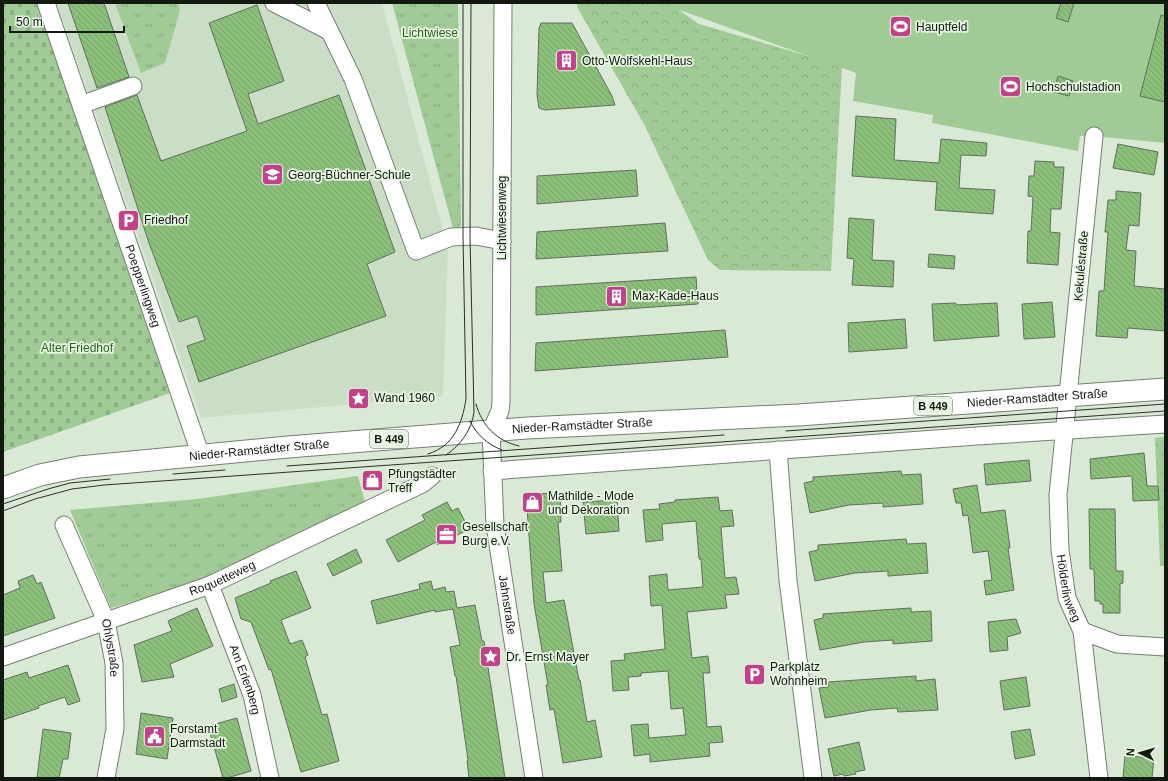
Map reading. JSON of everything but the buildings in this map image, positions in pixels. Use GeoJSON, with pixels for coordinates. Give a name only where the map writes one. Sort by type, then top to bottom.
{"type":"FeatureCollection","features":[{"type":"Feature","properties":{"kind":"main road","name":"Nieder-Ramstädter Straße"},"geometry":{"type":"LineString","coordinates":[[3,488],[40,475],[80,467],[288,447],[491,431],[791,416],[1165,389]]}},
{"type":"Feature","properties":{"kind":"street","name":"Poepperlingweg"},"geometry":{"type":"LineString","coordinates":[[46,3],[75,70],[200,456]]}},
{"type":"Feature","properties":{"kind":"street"},"geometry":{"type":"LineString","coordinates":[[274,3],[329,31]]}},
{"type":"Feature","properties":{"kind":"street"},"geometry":{"type":"LineString","coordinates":[[316,3],[353,78],[416,251],[451,238],[476,236],[502,241]]}},
{"type":"Feature","properties":{"kind":"street","name":"Lichtwiesenweg"},"geometry":{"type":"LineString","coordinates":[[491,431],[500,410],[501,402],[503,3]]}},
{"type":"Feature","properties":{"kind":"street"},"geometry":{"type":"LineString","coordinates":[[86,103],[133,86]]}},
{"type":"Feature","properties":{"kind":"street","name":"Kekuléstraße"},"geometry":{"type":"LineString","coordinates":[[1068,396],[1094,136]]}},
{"type":"Feature","properties":{"kind":"street","name":"Hölderlinweg"},"geometry":{"type":"LineString","coordinates":[[1068,396],[1058,494],[1060,550],[1067,598],[1082,631],[1099,778]]}},
{"type":"Feature","properties":{"kind":"street"},"geometry":{"type":"LineString","coordinates":[[492,471],[1165,424]]}},
{"type":"Feature","properties":{"kind":"street","name":"Jahnstraße"},"geometry":{"type":"LineString","coordinates":[[491,431],[495,525],[534,778]]}},
{"type":"Feature","properties":{"kind":"street"},"geometry":{"type":"LineString","coordinates":[[778,450],[788,580],[813,778]]}},
{"type":"Feature","properties":{"kind":"street","name":"Roquetteweg"},"geometry":{"type":"LineString","coordinates":[[3,656],[210,585],[422,484],[432,476]]}},
{"type":"Feature","properties":{"kind":"street","name":"Ohlystraße"},"geometry":{"type":"LineString","coordinates":[[64,525],[106,620],[114,663],[116,729],[106,778]]}},
{"type":"Feature","properties":{"kind":"street","name":"Am Erlenberg"},"geometry":{"type":"LineString","coordinates":[[210,585],[252,695],[270,778]]}},
{"type":"Feature","properties":{"kind":"street"},"geometry":{"type":"LineString","coordinates":[[1082,631],[1117,644],[1165,647]]}},
{"type":"Feature","properties":{"kind":"shaded area","name":"Georg-Büchner-Schule"},"geometry":{"type":"Polygon","coordinates":[[[57,3],[382,3],[448,249],[443,396],[201,418],[57,3]]]}},
{"type":"Feature","properties":{"kind":"green space","name":"Alter Friedhof"},"geometry":{"type":"Polygon","coordinates":[[[3,3],[37,3],[170,393],[3,452],[3,3]]]}},
{"type":"Feature","properties":{"kind":"green space"},"geometry":{"type":"Polygon","coordinates":[[[115,3],[178,3],[180,10],[165,63],[141,73],[115,3]]]}},
{"type":"Feature","properties":{"kind":"green space","name":"Lichtwiese"},"geometry":{"type":"Polygon","coordinates":[[[392,3],[458,3],[461,225],[454,232],[392,3]]]}},
{"type":"Feature","properties":{"kind":"green space"},"geometry":{"type":"Polygon","coordinates":[[[577,3],[673,3],[676,8],[699,24],[842,66],[831,271],[720,270],[708,260],[645,126],[577,7],[577,3]]]}},
{"type":"Feature","properties":{"kind":"green space","name":"Hochschulstadion"},"geometry":{"type":"Polygon","coordinates":[[[673,3],[1165,3],[1165,143],[1080,136],[1078,151],[932,123],[933,115],[853,101],[856,73],[674,8],[673,3]]]}},
{"type":"Feature","properties":{"kind":"green space"},"geometry":{"type":"Polygon","coordinates":[[[1165,437],[1165,566],[1160,566],[1155,438],[1165,437]]]}},
{"type":"Feature","properties":{"kind":"green space"},"geometry":{"type":"Polygon","coordinates":[[[358,476],[366,506],[208,579],[111,608],[70,510],[197,499],[358,476]]]}},
{"type":"Feature","properties":{"kind":"tram line"},"geometry":{"type":"LineString","coordinates":[[428,454],[444,446],[455,433],[462,417],[466,399],[463,236],[463,3]]}},
{"type":"Feature","properties":{"kind":"tram line"},"geometry":{"type":"LineString","coordinates":[[446,455],[465,436],[471,424],[474,412],[470,237],[471,3]]}},
{"type":"Feature","properties":{"kind":"tram line"},"geometry":{"type":"LineString","coordinates":[[476,404],[486,426],[497,436],[511,444],[519,446]]}},
{"type":"Feature","properties":{"kind":"tram line"},"geometry":{"type":"LineString","coordinates":[[786,431],[1165,404]]}},
{"type":"Feature","properties":{"kind":"tram line"},"geometry":{"type":"LineString","coordinates":[[3,511],[35,499],[72,489],[104,485],[1165,411]]}},
{"type":"Feature","properties":{"kind":"tram line"},"geometry":{"type":"LineString","coordinates":[[470,421],[483,438],[502,450]]}},
{"type":"Feature","properties":{"kind":"tram line"},"geometry":{"type":"LineString","coordinates":[[287,466],[724,435]]}},
{"type":"Feature","properties":{"kind":"tram line"},"geometry":{"type":"LineString","coordinates":[[173,474],[225,470]]}},
{"type":"Feature","properties":{"kind":"tram line"},"geometry":{"type":"LineString","coordinates":[[3,504],[70,483],[110,479]]}},
{"type":"Feature","properties":{"kind":"place","name":"Hauptfeld"},"geometry":{"type":"Point","coordinates":[900,27]}},
{"type":"Feature","properties":{"kind":"place","name":"Otto-Wolfskehl-Haus"},"geometry":{"type":"Point","coordinates":[566,61]}},
{"type":"Feature","properties":{"kind":"place","name":"Hochschulstadion"},"geometry":{"type":"Point","coordinates":[1010,87]}},
{"type":"Feature","properties":{"kind":"place","name":"Georg-Büchner-Schule"},"geometry":{"type":"Point","coordinates":[272,175]}},
{"type":"Feature","properties":{"kind":"place","name":"Friedhof"},"geometry":{"type":"Point","coordinates":[128,220]}},
{"type":"Feature","properties":{"kind":"place","name":"Max-Kade-Haus"},"geometry":{"type":"Point","coordinates":[617,296]}},
{"type":"Feature","properties":{"kind":"place","name":"Wand 1960"},"geometry":{"type":"Point","coordinates":[359,398]}},
{"type":"Feature","properties":{"kind":"place","name":"Pfungstädter Treff"},"geometry":{"type":"Point","coordinates":[373,481]}},
{"type":"Feature","properties":{"kind":"place","name":"Mathilde - Mode und Dekoration"},"geometry":{"type":"Point","coordinates":[532,503]}},
{"type":"Feature","properties":{"kind":"place","name":"Gesellschaft Burg e.V."},"geometry":{"type":"Point","coordinates":[447,534]}},
{"type":"Feature","properties":{"kind":"place","name":"Dr. Ernst Mayer"},"geometry":{"type":"Point","coordinates":[490,657]}},
{"type":"Feature","properties":{"kind":"place","name":"Parkplatz Wohnheim"},"geometry":{"type":"Point","coordinates":[755,674]}},
{"type":"Feature","properties":{"kind":"place","name":"Forstamt Darmstadt"},"geometry":{"type":"Point","coordinates":[154,736]}}]}
